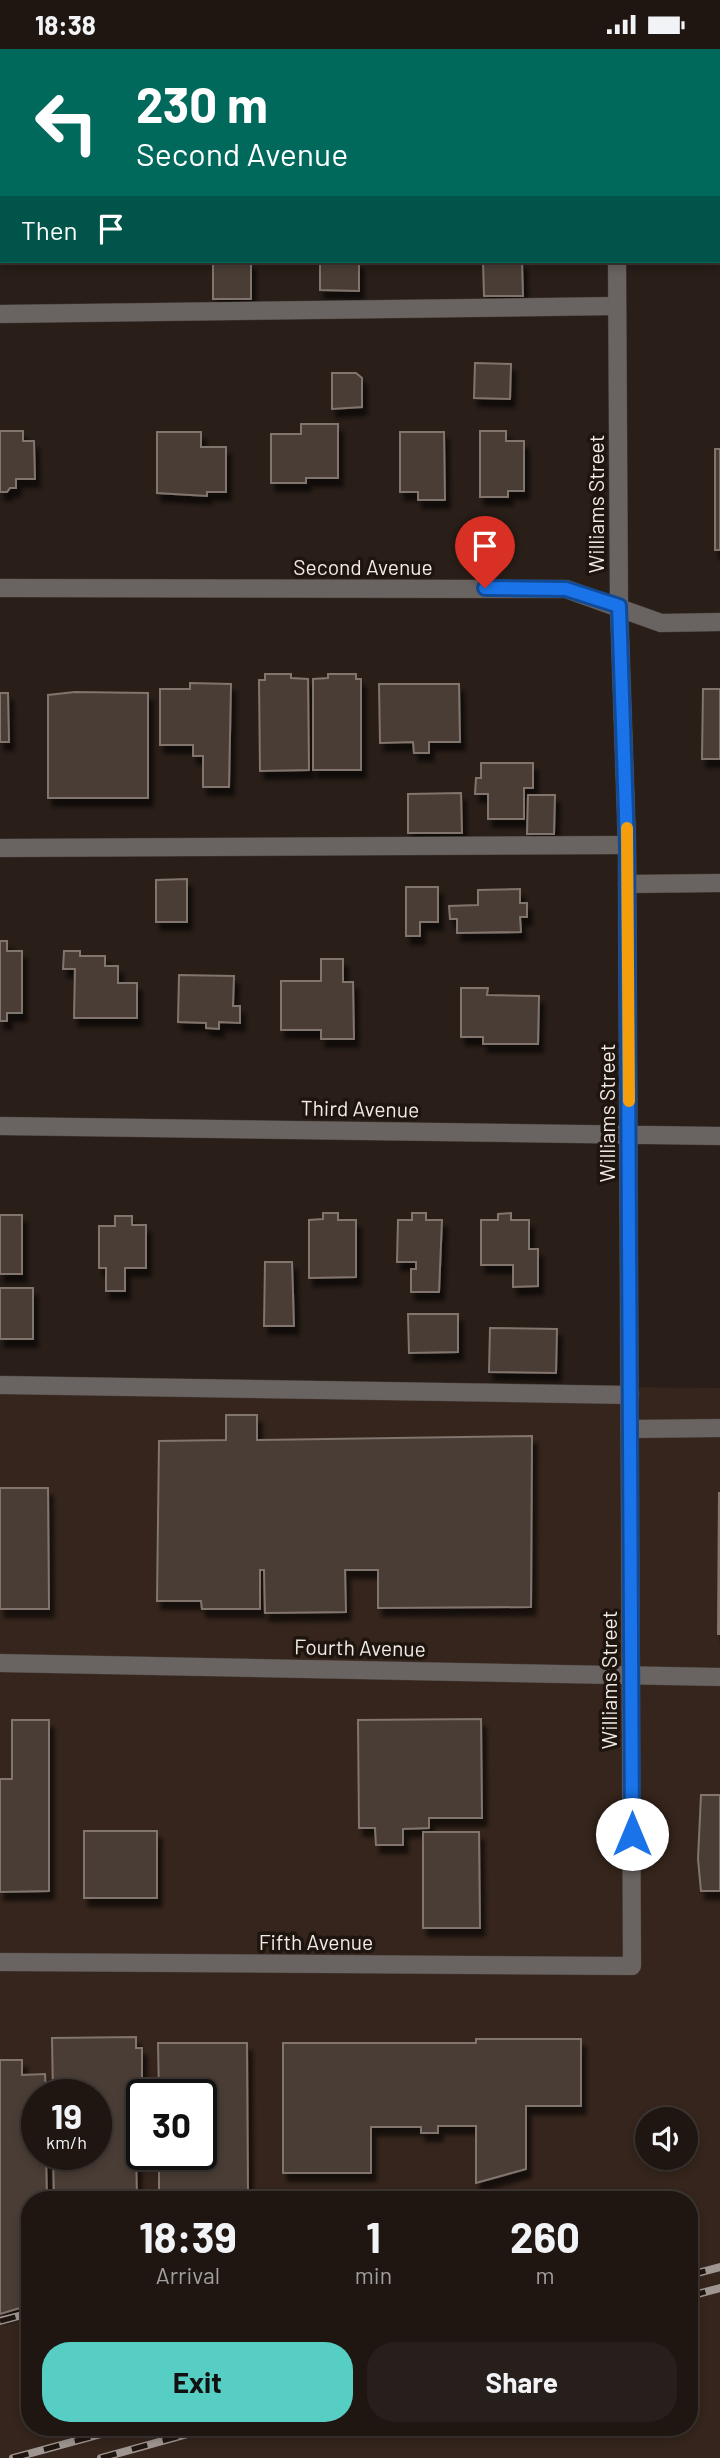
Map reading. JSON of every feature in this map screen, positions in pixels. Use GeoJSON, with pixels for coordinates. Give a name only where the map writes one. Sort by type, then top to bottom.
{"type":"FeatureCollection","features":[{"type":"Feature","properties":{"kind":"street","name":"Williams Street"},"geometry":{"type":"LineString","coordinates":[[617,263],[619,606],[627,845],[632,1966]]}},
{"type":"Feature","properties":{"kind":"street"},"geometry":{"type":"LineString","coordinates":[[0,314],[617,306]]}},
{"type":"Feature","properties":{"kind":"street","name":"Second Avenue"},"geometry":{"type":"LineString","coordinates":[[0,588],[566,589],[661,622],[720,622]]}},
{"type":"Feature","properties":{"kind":"street"},"geometry":{"type":"LineString","coordinates":[[0,848],[627,845]]}},
{"type":"Feature","properties":{"kind":"street"},"geometry":{"type":"LineString","coordinates":[[627,884],[720,883]]}},
{"type":"Feature","properties":{"kind":"street","name":"Third Avenue"},"geometry":{"type":"LineString","coordinates":[[0,1126],[720,1136]]}},
{"type":"Feature","properties":{"kind":"street"},"geometry":{"type":"LineString","coordinates":[[0,1385],[630,1395]]}},
{"type":"Feature","properties":{"kind":"street"},"geometry":{"type":"LineString","coordinates":[[630,1429],[720,1428]]}},
{"type":"Feature","properties":{"kind":"street","name":"Fourth Avenue"},"geometry":{"type":"LineString","coordinates":[[0,1663],[720,1677]]}},
{"type":"Feature","properties":{"kind":"street","name":"Fifth Avenue"},"geometry":{"type":"LineString","coordinates":[[0,1962],[632,1966]]}},
{"type":"Feature","properties":{"kind":"shaded area"},"geometry":{"type":"Polygon","coordinates":[[[0,1380],[720,1388],[720,2458],[0,2458],[0,1380]]]}},
{"type":"Feature","properties":{"kind":"building"},"geometry":{"type":"Polygon","coordinates":[[[213,263],[251,263],[251,299],[213,299],[213,263]]]}},
{"type":"Feature","properties":{"kind":"building"},"geometry":{"type":"Polygon","coordinates":[[[320,263],[359,263],[359,291],[320,290],[320,263]]]}},
{"type":"Feature","properties":{"kind":"building"},"geometry":{"type":"Polygon","coordinates":[[[483,263],[522,263],[523,296],[484,296],[483,263]]]}},
{"type":"Feature","properties":{"kind":"building"},"geometry":{"type":"Polygon","coordinates":[[[475,363],[511,364],[510,399],[474,398],[475,363]]]}},
{"type":"Feature","properties":{"kind":"building"},"geometry":{"type":"Polygon","coordinates":[[[332,373],[356,373],[362,378],[362,407],[332,409],[332,373]]]}},
{"type":"Feature","properties":{"kind":"building"},"geometry":{"type":"Polygon","coordinates":[[[301,424],[338,424],[338,478],[306,478],[306,483],[271,483],[271,434],[301,434],[301,424]]]}},
{"type":"Feature","properties":{"kind":"building"},"geometry":{"type":"Polygon","coordinates":[[[0,431],[23,431],[23,441],[34,441],[35,479],[16,479],[16,488],[10,488],[7,492],[0,492],[0,431]]]}},
{"type":"Feature","properties":{"kind":"building"},"geometry":{"type":"Polygon","coordinates":[[[480,431],[506,431],[506,441],[524,441],[524,491],[508,491],[508,497],[480,497],[480,431]]]}},
{"type":"Feature","properties":{"kind":"building"},"geometry":{"type":"Polygon","coordinates":[[[157,432],[201,432],[201,447],[226,447],[226,492],[207,492],[207,496],[157,493],[157,432]]]}},
{"type":"Feature","properties":{"kind":"building"},"geometry":{"type":"Polygon","coordinates":[[[400,432],[444,432],[445,500],[418,500],[418,492],[400,492],[400,432]]]}},
{"type":"Feature","properties":{"kind":"building"},"geometry":{"type":"Polygon","coordinates":[[[715,449],[720,449],[720,550],[715,550],[715,449]]]}},
{"type":"Feature","properties":{"kind":"building"},"geometry":{"type":"Polygon","coordinates":[[[265,674],[291,674],[291,678],[308,679],[309,770],[260,771],[259,680],[265,680],[265,674]]]}},
{"type":"Feature","properties":{"kind":"building"},"geometry":{"type":"Polygon","coordinates":[[[328,674],[356,674],[356,679],[361,679],[361,770],[313,770],[313,679],[328,678],[328,674]]]}},
{"type":"Feature","properties":{"kind":"building"},"geometry":{"type":"Polygon","coordinates":[[[190,683],[231,684],[229,787],[203,787],[203,756],[193,756],[193,745],[160,745],[160,689],[190,689],[190,683]]]}},
{"type":"Feature","properties":{"kind":"building"},"geometry":{"type":"Polygon","coordinates":[[[379,684],[459,684],[460,742],[429,742],[429,753],[414,753],[413,742],[380,743],[379,684]]]}},
{"type":"Feature","properties":{"kind":"building"},"geometry":{"type":"Polygon","coordinates":[[[703,689],[720,689],[720,759],[702,759],[703,689]]]}},
{"type":"Feature","properties":{"kind":"building"},"geometry":{"type":"Polygon","coordinates":[[[75,692],[148,693],[148,798],[48,798],[48,695],[75,692]]]}},
{"type":"Feature","properties":{"kind":"building"},"geometry":{"type":"Polygon","coordinates":[[[0,693],[8,693],[9,742],[0,742],[0,693]]]}},
{"type":"Feature","properties":{"kind":"building"},"geometry":{"type":"Polygon","coordinates":[[[481,763],[533,763],[533,788],[524,788],[524,819],[488,819],[488,794],[475,794],[476,778],[481,778],[481,763]]]}},
{"type":"Feature","properties":{"kind":"building"},"geometry":{"type":"Polygon","coordinates":[[[461,793],[462,833],[408,833],[408,794],[461,793]]]}},
{"type":"Feature","properties":{"kind":"building"},"geometry":{"type":"Polygon","coordinates":[[[528,795],[555,795],[554,834],[527,834],[528,795]]]}},
{"type":"Feature","properties":{"kind":"building"},"geometry":{"type":"Polygon","coordinates":[[[187,879],[187,922],[156,922],[156,880],[187,879]]]}},
{"type":"Feature","properties":{"kind":"building"},"geometry":{"type":"Polygon","coordinates":[[[406,887],[438,887],[438,922],[420,922],[420,936],[406,936],[406,887]]]}},
{"type":"Feature","properties":{"kind":"building"},"geometry":{"type":"Polygon","coordinates":[[[520,889],[520,903],[527,903],[527,917],[520,917],[521,932],[457,933],[457,919],[450,919],[449,906],[478,905],[478,890],[520,889]]]}},
{"type":"Feature","properties":{"kind":"building"},"geometry":{"type":"Polygon","coordinates":[[[0,941],[7,941],[7,951],[22,951],[22,1013],[7,1013],[7,1021],[0,1021],[0,941]]]}},
{"type":"Feature","properties":{"kind":"building"},"geometry":{"type":"Polygon","coordinates":[[[64,951],[80,951],[80,956],[105,956],[105,966],[118,966],[118,983],[137,983],[137,1018],[74,1018],[75,969],[63,969],[64,951]]]}},
{"type":"Feature","properties":{"kind":"building"},"geometry":{"type":"Polygon","coordinates":[[[321,959],[343,959],[343,982],[353,982],[354,1039],[321,1039],[321,1030],[281,1030],[281,981],[321,981],[321,959]]]}},
{"type":"Feature","properties":{"kind":"building"},"geometry":{"type":"Polygon","coordinates":[[[179,975],[234,976],[233,1006],[240,1006],[240,1023],[219,1022],[219,1029],[206,1028],[206,1023],[178,1022],[179,975]]]}},
{"type":"Feature","properties":{"kind":"building"},"geometry":{"type":"Polygon","coordinates":[[[461,988],[488,988],[487,995],[539,996],[538,1044],[483,1044],[483,1037],[461,1037],[461,988]]]}},
{"type":"Feature","properties":{"kind":"building"},"geometry":{"type":"Polygon","coordinates":[[[323,1213],[338,1213],[338,1220],[356,1220],[356,1277],[309,1278],[309,1220],[323,1219],[323,1213]]]}},
{"type":"Feature","properties":{"kind":"building"},"geometry":{"type":"Polygon","coordinates":[[[412,1213],[426,1213],[426,1220],[442,1220],[439,1292],[411,1292],[411,1269],[416,1269],[416,1262],[397,1262],[398,1220],[412,1220],[412,1213]]]}},
{"type":"Feature","properties":{"kind":"building"},"geometry":{"type":"Polygon","coordinates":[[[511,1213],[511,1220],[529,1220],[529,1249],[538,1249],[538,1286],[513,1287],[513,1265],[481,1265],[481,1220],[498,1220],[498,1214],[511,1213]]]}},
{"type":"Feature","properties":{"kind":"building"},"geometry":{"type":"Polygon","coordinates":[[[0,1215],[22,1215],[22,1274],[0,1274],[0,1215]]]}},
{"type":"Feature","properties":{"kind":"building"},"geometry":{"type":"Polygon","coordinates":[[[115,1216],[132,1216],[132,1225],[146,1225],[146,1268],[125,1268],[125,1291],[106,1291],[106,1268],[99,1268],[99,1226],[115,1226],[115,1216]]]}},
{"type":"Feature","properties":{"kind":"building"},"geometry":{"type":"Polygon","coordinates":[[[265,1262],[292,1262],[294,1326],[264,1326],[265,1262]]]}},
{"type":"Feature","properties":{"kind":"building"},"geometry":{"type":"Polygon","coordinates":[[[0,1288],[33,1288],[33,1339],[0,1339],[0,1288]]]}},
{"type":"Feature","properties":{"kind":"building"},"geometry":{"type":"Polygon","coordinates":[[[408,1314],[458,1314],[458,1352],[409,1353],[408,1314]]]}},
{"type":"Feature","properties":{"kind":"building"},"geometry":{"type":"Polygon","coordinates":[[[490,1328],[557,1329],[556,1373],[489,1372],[490,1328]]]}},
{"type":"Feature","properties":{"kind":"building"},"geometry":{"type":"Polygon","coordinates":[[[226,1415],[257,1415],[257,1440],[532,1436],[531,1607],[378,1608],[378,1570],[345,1570],[346,1612],[265,1613],[264,1570],[260,1570],[260,1609],[202,1609],[201,1601],[157,1601],[159,1441],[226,1440],[226,1415]]]}},
{"type":"Feature","properties":{"kind":"building"},"geometry":{"type":"Polygon","coordinates":[[[0,1488],[48,1488],[49,1609],[0,1609],[0,1488]]]}},
{"type":"Feature","properties":{"kind":"building"},"geometry":{"type":"Polygon","coordinates":[[[719,1493],[720,1634],[718,1634],[719,1493]]]}},
{"type":"Feature","properties":{"kind":"building"},"geometry":{"type":"Polygon","coordinates":[[[481,1719],[482,1818],[429,1818],[429,1828],[403,1829],[403,1845],[376,1845],[375,1828],[359,1828],[358,1720],[481,1719]]]}},
{"type":"Feature","properties":{"kind":"building"},"geometry":{"type":"Polygon","coordinates":[[[12,1720],[49,1720],[49,1891],[0,1892],[0,1779],[12,1779],[12,1720]]]}},
{"type":"Feature","properties":{"kind":"building"},"geometry":{"type":"Polygon","coordinates":[[[701,1795],[720,1795],[720,1891],[701,1891],[698,1859],[701,1795]]]}},
{"type":"Feature","properties":{"kind":"building"},"geometry":{"type":"Polygon","coordinates":[[[84,1831],[157,1831],[157,1898],[84,1898],[84,1831]]]}},
{"type":"Feature","properties":{"kind":"building"},"geometry":{"type":"Polygon","coordinates":[[[423,1832],[479,1832],[480,1928],[423,1928],[423,1832]]]}},
{"type":"Feature","properties":{"kind":"building"},"geometry":{"type":"Polygon","coordinates":[[[136,2037],[136,2048],[142,2048],[142,2079],[126,2079],[126,2170],[136,2170],[137,2191],[54,2191],[53,2170],[112,2170],[112,2079],[53,2079],[52,2038],[136,2037]]]}},
{"type":"Feature","properties":{"kind":"building"},"geometry":{"type":"Polygon","coordinates":[[[476,2039],[581,2039],[581,2106],[526,2106],[526,2169],[476,2183],[476,2126],[438,2126],[438,2133],[421,2133],[421,2127],[371,2127],[371,2173],[283,2173],[283,2043],[476,2043],[476,2039]]]}},
{"type":"Feature","properties":{"kind":"building"},"geometry":{"type":"Polygon","coordinates":[[[158,2043],[247,2043],[248,2191],[159,2191],[159,2170],[217,2170],[217,2079],[159,2079],[158,2043]]]}},
{"type":"Feature","properties":{"kind":"building"},"geometry":{"type":"Polygon","coordinates":[[[0,2060],[22,2060],[22,2075],[45,2074],[45,2079],[21,2079],[21,2170],[46,2170],[47,2191],[21,2191],[21,2308],[0,2314],[0,2060]]]}},
{"type":"Feature","properties":{"kind":"railway"},"geometry":{"type":"LineString","coordinates":[[698,2273],[720,2267]]}},
{"type":"Feature","properties":{"kind":"railway"},"geometry":{"type":"LineString","coordinates":[[698,2294],[720,2288]]}},
{"type":"Feature","properties":{"kind":"railway"},"geometry":{"type":"LineString","coordinates":[[0,2321],[21,2315]]}},
{"type":"Feature","properties":{"kind":"railway"},"geometry":{"type":"LineString","coordinates":[[13,2458],[94,2436]]}},
{"type":"Feature","properties":{"kind":"railway"},"geometry":{"type":"LineString","coordinates":[[101,2458],[180,2436]]}},
{"type":"Feature","properties":{"kind":"slow traffic"},"geometry":{"type":"LineString","coordinates":[[627,828],[629,1101]]}},
{"type":"Feature","properties":{"kind":"route"},"geometry":{"type":"LineString","coordinates":[[485,588],[566,589],[619,606],[627,845],[632,1834]]}}]}
